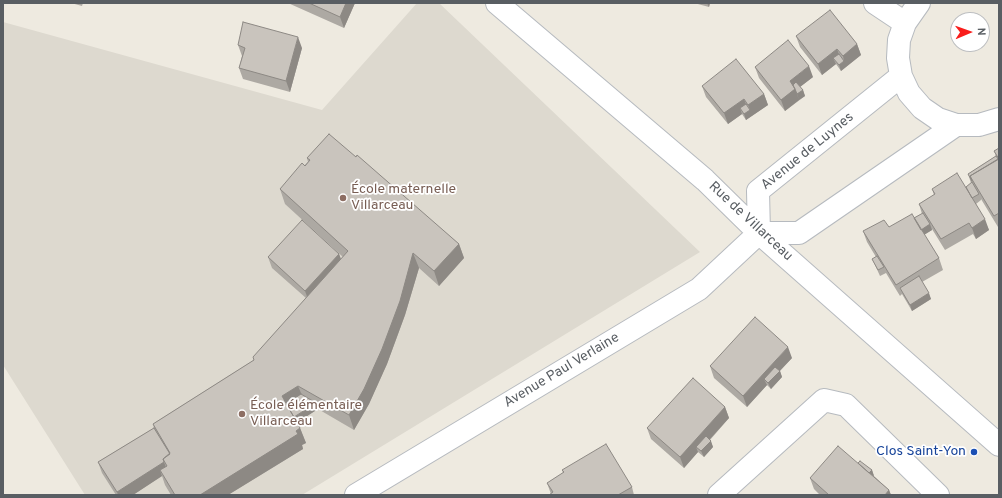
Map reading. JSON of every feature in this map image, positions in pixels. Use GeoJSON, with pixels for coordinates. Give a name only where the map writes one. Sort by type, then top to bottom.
{"type":"FeatureCollection","features":[{"type":"Feature","properties":{"kind":"street","name":"Rue de Villarceau"},"geometry":{"type":"LineString","coordinates":[[497,3],[705,180],[759,233],[999,444]]}},
{"type":"Feature","properties":{"kind":"street"},"geometry":{"type":"LineString","coordinates":[[875,3],[905,23]]}},
{"type":"Feature","properties":{"kind":"street"},"geometry":{"type":"LineString","coordinates":[[919,3],[905,23],[899,40],[898,58],[901,76],[909,93],[922,108],[938,119],[956,124],[979,125],[999,119]]}},
{"type":"Feature","properties":{"kind":"street","name":"Avenue de Luynes"},"geometry":{"type":"LineString","coordinates":[[759,233],[758,191],[901,76]]}},
{"type":"Feature","properties":{"kind":"street"},"geometry":{"type":"LineString","coordinates":[[759,233],[799,233],[956,124]]}},
{"type":"Feature","properties":{"kind":"street","name":"Avenue Paul Verlaine"},"geometry":{"type":"LineString","coordinates":[[356,495],[699,289],[759,233]]}},
{"type":"Feature","properties":{"kind":"street"},"geometry":{"type":"LineString","coordinates":[[719,495],[824,400],[846,405],[938,495]]}},
{"type":"Feature","properties":{"kind":"shaded area"},"geometry":{"type":"Polygon","coordinates":[[[417,3],[439,3],[700,252],[302,495],[85,495],[3,365],[3,22],[322,110],[417,3]]]}},
{"type":"Feature","properties":{"kind":"building"},"geometry":{"type":"Polygon","coordinates":[[[309,3],[346,3],[340,17],[309,3]]]}},
{"type":"Feature","properties":{"kind":"building"},"geometry":{"type":"Polygon","coordinates":[[[830,10],[857,44],[843,56],[837,49],[818,64],[796,36],[830,10]]]}},
{"type":"Feature","properties":{"kind":"building"},"geometry":{"type":"Polygon","coordinates":[[[243,22],[298,37],[286,81],[239,68],[245,48],[238,45],[243,22]]]}},
{"type":"Feature","properties":{"kind":"building"},"geometry":{"type":"Polygon","coordinates":[[[788,40],[809,66],[790,81],[795,89],[781,100],[755,67],[788,40]]]}},
{"type":"Feature","properties":{"kind":"building"},"geometry":{"type":"Polygon","coordinates":[[[839,54],[844,61],[839,65],[833,58],[839,54]]]}},
{"type":"Feature","properties":{"kind":"building"},"geometry":{"type":"Polygon","coordinates":[[[736,59],[764,94],[748,105],[744,99],[724,113],[702,86],[736,59]]]}},
{"type":"Feature","properties":{"kind":"building"},"geometry":{"type":"Polygon","coordinates":[[[796,82],[803,90],[797,94],[793,85],[796,82]]]}},
{"type":"Feature","properties":{"kind":"building"},"geometry":{"type":"Polygon","coordinates":[[[746,104],[750,110],[744,114],[740,108],[746,104]]]}},
{"type":"Feature","properties":{"kind":"building"},"geometry":{"type":"Polygon","coordinates":[[[329,134],[356,157],[357,155],[459,244],[434,271],[413,253],[400,301],[382,349],[364,389],[349,415],[298,386],[282,396],[300,428],[296,431],[298,434],[200,495],[175,495],[160,470],[167,466],[163,459],[170,453],[153,424],[254,360],[253,357],[348,251],[280,189],[302,163],[305,166],[310,160],[307,158],[329,134]]]}},
{"type":"Feature","properties":{"kind":"building"},"geometry":{"type":"Polygon","coordinates":[[[999,148],[999,159],[994,151],[999,148]]]}},
{"type":"Feature","properties":{"kind":"building"},"geometry":{"type":"Polygon","coordinates":[[[996,156],[998,159],[970,176],[972,181],[968,174],[996,156]]]}},
{"type":"Feature","properties":{"kind":"building"},"geometry":{"type":"Polygon","coordinates":[[[999,159],[999,213],[994,216],[970,176],[999,159]]]}},
{"type":"Feature","properties":{"kind":"building"},"geometry":{"type":"Polygon","coordinates":[[[957,173],[985,219],[972,228],[969,223],[941,239],[919,204],[935,194],[932,189],[957,173]]]}},
{"type":"Feature","properties":{"kind":"building"},"geometry":{"type":"Polygon","coordinates":[[[972,182],[979,194],[972,198],[966,187],[972,182]]]}},
{"type":"Feature","properties":{"kind":"building"},"geometry":{"type":"Polygon","coordinates":[[[923,213],[930,224],[921,230],[914,218],[923,213]]]}},
{"type":"Feature","properties":{"kind":"building"},"geometry":{"type":"Polygon","coordinates":[[[912,214],[939,258],[896,285],[863,231],[884,220],[889,227],[912,214]]]}},
{"type":"Feature","properties":{"kind":"building"},"geometry":{"type":"Polygon","coordinates":[[[302,220],[339,254],[305,291],[268,257],[302,220]]]}},
{"type":"Feature","properties":{"kind":"building"},"geometry":{"type":"Polygon","coordinates":[[[877,256],[884,267],[878,270],[872,259],[877,256]]]}},
{"type":"Feature","properties":{"kind":"building"},"geometry":{"type":"Polygon","coordinates":[[[919,276],[929,293],[910,305],[900,288],[919,276]]]}},
{"type":"Feature","properties":{"kind":"building"},"geometry":{"type":"Polygon","coordinates":[[[755,317],[788,347],[743,396],[710,366],[755,317]]]}},
{"type":"Feature","properties":{"kind":"building"},"geometry":{"type":"Polygon","coordinates":[[[775,367],[780,371],[768,383],[764,379],[775,367]]]}},
{"type":"Feature","properties":{"kind":"building"},"geometry":{"type":"Polygon","coordinates":[[[693,378],[725,407],[680,457],[647,428],[693,378]]]}},
{"type":"Feature","properties":{"kind":"building"},"geometry":{"type":"Polygon","coordinates":[[[301,394],[316,403],[294,417],[286,404],[301,394]]]}},
{"type":"Feature","properties":{"kind":"building"},"geometry":{"type":"Polygon","coordinates":[[[154,428],[170,454],[163,459],[164,462],[117,492],[98,462],[154,428]]]}},
{"type":"Feature","properties":{"kind":"building"},"geometry":{"type":"Polygon","coordinates":[[[706,436],[711,441],[701,451],[696,447],[706,436]]]}},
{"type":"Feature","properties":{"kind":"building"},"geometry":{"type":"Polygon","coordinates":[[[606,444],[632,487],[618,495],[549,495],[553,492],[547,483],[564,472],[562,470],[606,444]]]}},
{"type":"Feature","properties":{"kind":"building"},"geometry":{"type":"Polygon","coordinates":[[[838,446],[889,490],[885,495],[829,495],[810,478],[838,446]]]}},
{"type":"Feature","properties":{"kind":"building"},"geometry":{"type":"Polygon","coordinates":[[[860,461],[872,470],[869,473],[858,463],[860,461]]]}},
{"type":"Feature","properties":{"kind":"place","name":"École maternelle Villarceau"},"geometry":{"type":"Point","coordinates":[343,198]}},
{"type":"Feature","properties":{"kind":"place","name":"École élémentaire Villarceau"},"geometry":{"type":"Point","coordinates":[242,414]}},
{"type":"Feature","properties":{"kind":"place","name":"Clos Saint-Yon"},"geometry":{"type":"Point","coordinates":[974,452]}}]}
